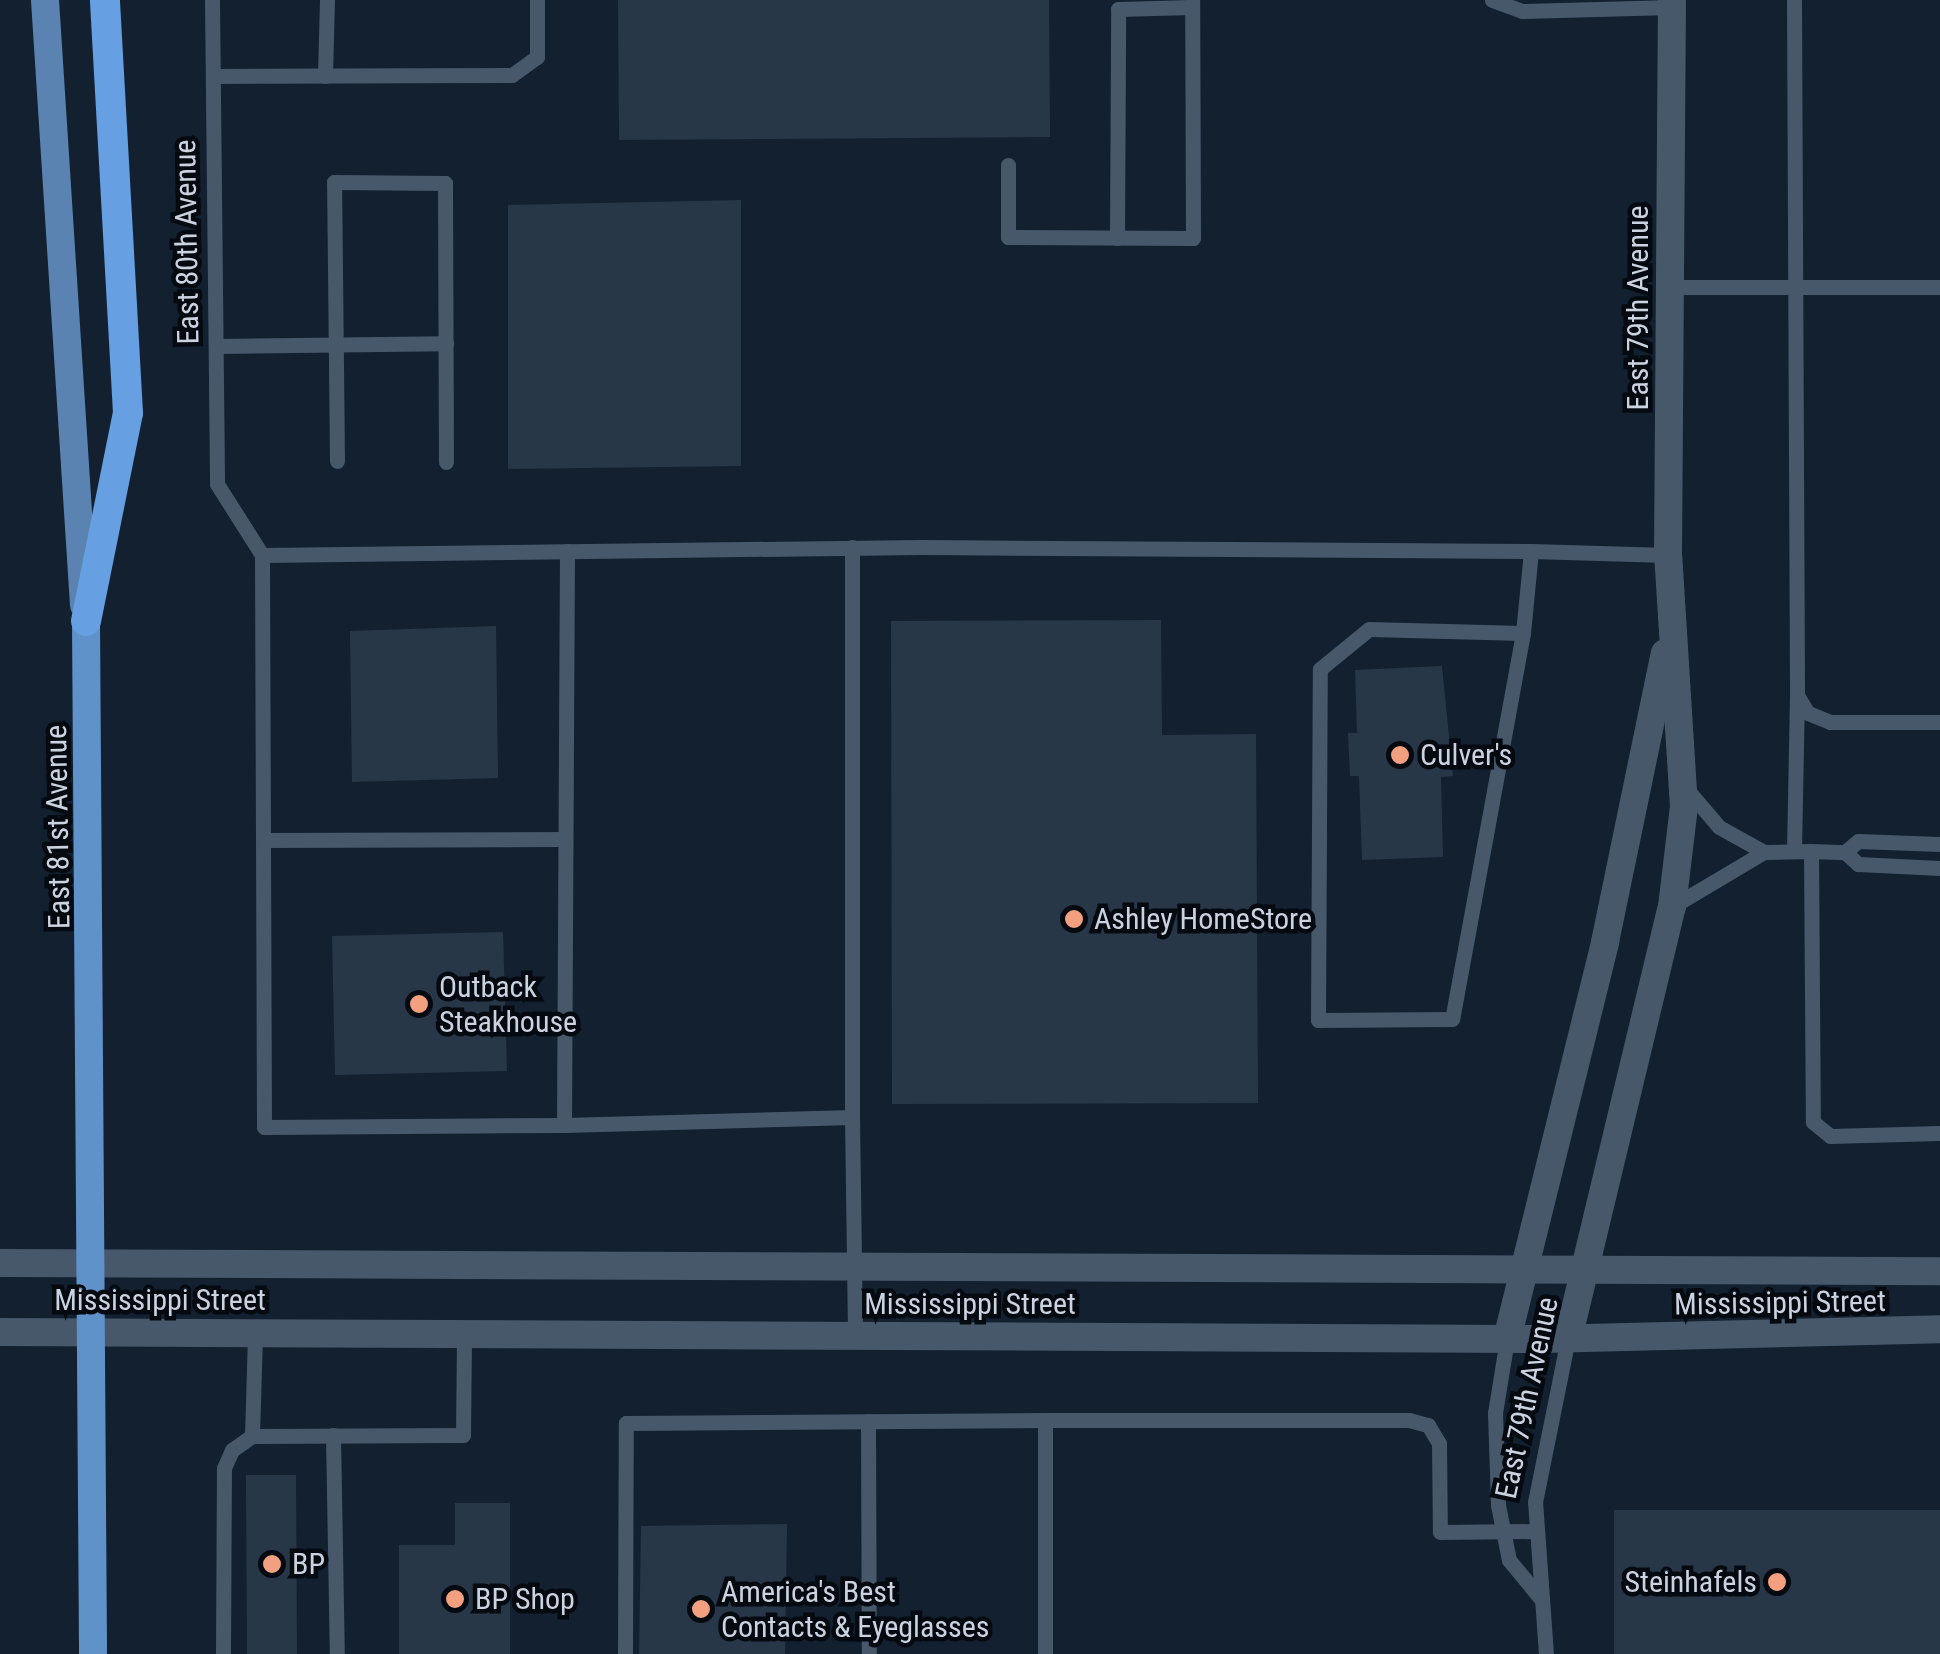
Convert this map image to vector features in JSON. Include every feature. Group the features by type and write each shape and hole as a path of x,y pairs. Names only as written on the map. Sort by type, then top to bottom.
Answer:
{"highway":[{"path":"86,621 128,413 105,0"},
{"name":"East 81st Avenue","path":"86,621 93,1654"}],"main road":[{"name":"East 81st Avenue","path":"46,0 86,621"}],"street":[{"name":"East 79th Avenue","path":"1568,1339 1588,1270 1672,908 1685,787 1668,555 1672,3"},
{"name":"East 79th Avenue","path":"1507,1339 1649,750 1671,617"},
{"name":"Mississippi Street","path":"0,1263 1940,1271"},
{"name":"Mississippi Street","path":"0,1332 1568,1339 1940,1329"}],"lane":[{"name":"East 80th Avenue","path":"212,0 217,484 262,556"},
{"path":"325,76 326,0"},
{"path":"213,76 512,75 537,57 536,0"},
{"path":"1492,0 1522,10 1672,3"},
{"path":"1794,0 1797,695 1813,1122 1830,1136 1940,1134"},
{"path":"1008,165 1008,236 1117,238 1193,238 1192,3 1118,9 1117,238"},
{"path":"336,461 334,182 444,183 446,462"},
{"path":"1672,286 1940,288"},
{"path":"216,346 446,343"},
{"path":"852,1118 564,1126 264,1127 262,556 852,548 1668,555"},
{"path":"852,548 855,1336"},
{"path":"564,1126 567,551"},
{"path":"1524,633 1369,629 1320,669 1318,1020 1452,1019 1524,633 1531,551"},
{"path":"1797,695 1808,713 1830,722 1940,722"},
{"path":"1685,787 1719,827 1764,852"},
{"path":"262,840 564,838"},
{"path":"1672,908 1764,852 1845,852 1858,842 1940,844"},
{"path":"1845,852 1858,864 1940,868"},
{"path":"252,1436 255,1334"},
{"path":"223,1654 224,1468 232,1450 252,1436 463,1436 464,1334"},
{"name":"East 79th Avenue","path":"1507,1339 1495,1413 1504,1531 1509,1560 1545,1604"},
{"name":"East 79th Avenue","path":"1545,1604 1536,1531 1542,1458 1568,1339"},
{"path":"1045,1420 1045,1654"},
{"path":"625,1654 626,1423 1409,1420 1428,1425 1439,1443 1440,1532 1536,1531"},
{"path":"868,1421 870,1654"},
{"path":"334,1436 337,1654"},
{"path":"1545,1604 1546,1654"}],"building":[{"path":"618,0 1049,0 1050,137 619,140"},
{"path":"741,200 741,466 508,469 508,205"},
{"name":"Ashley HomeStore","path":"1161,620 1162,735 1256,734 1258,1103 892,1104 891,621"},
{"path":"496,626 498,778 352,782 350,631"},
{"name":"Culver's","path":"1442,666 1453,776 1441,777 1443,857 1362,860 1359,776 1350,776 1348,733 1357,733 1355,670"},
{"name":"Outback Steakhouse","path":"503,932 507,1071 335,1075 332,936"},
{"name":"BP","path":"246,1475 296,1475 297,1654 247,1654"},
{"name":"BP Shop","path":"455,1503 510,1503 510,1654 399,1654 399,1545 455,1545"},
{"name":"Steinhafels","path":"1614,1510 1940,1510 1940,1654 1614,1654"},
{"path":"787,1524 785,1654 639,1654 641,1526"}],"place":[{"name":"Culver's","path":"1400,755"},
{"name":"Ashley HomeStore","path":"1074,919"},
{"name":"Outback Steakhouse","path":"419,1004"},
{"name":"BP","path":"272,1564"},
{"name":"Steinhafels","path":"1777,1582"},
{"name":"BP Shop","path":"455,1599"},
{"name":"America's Best Contacts & Eyeglasses","path":"701,1609"}]}
